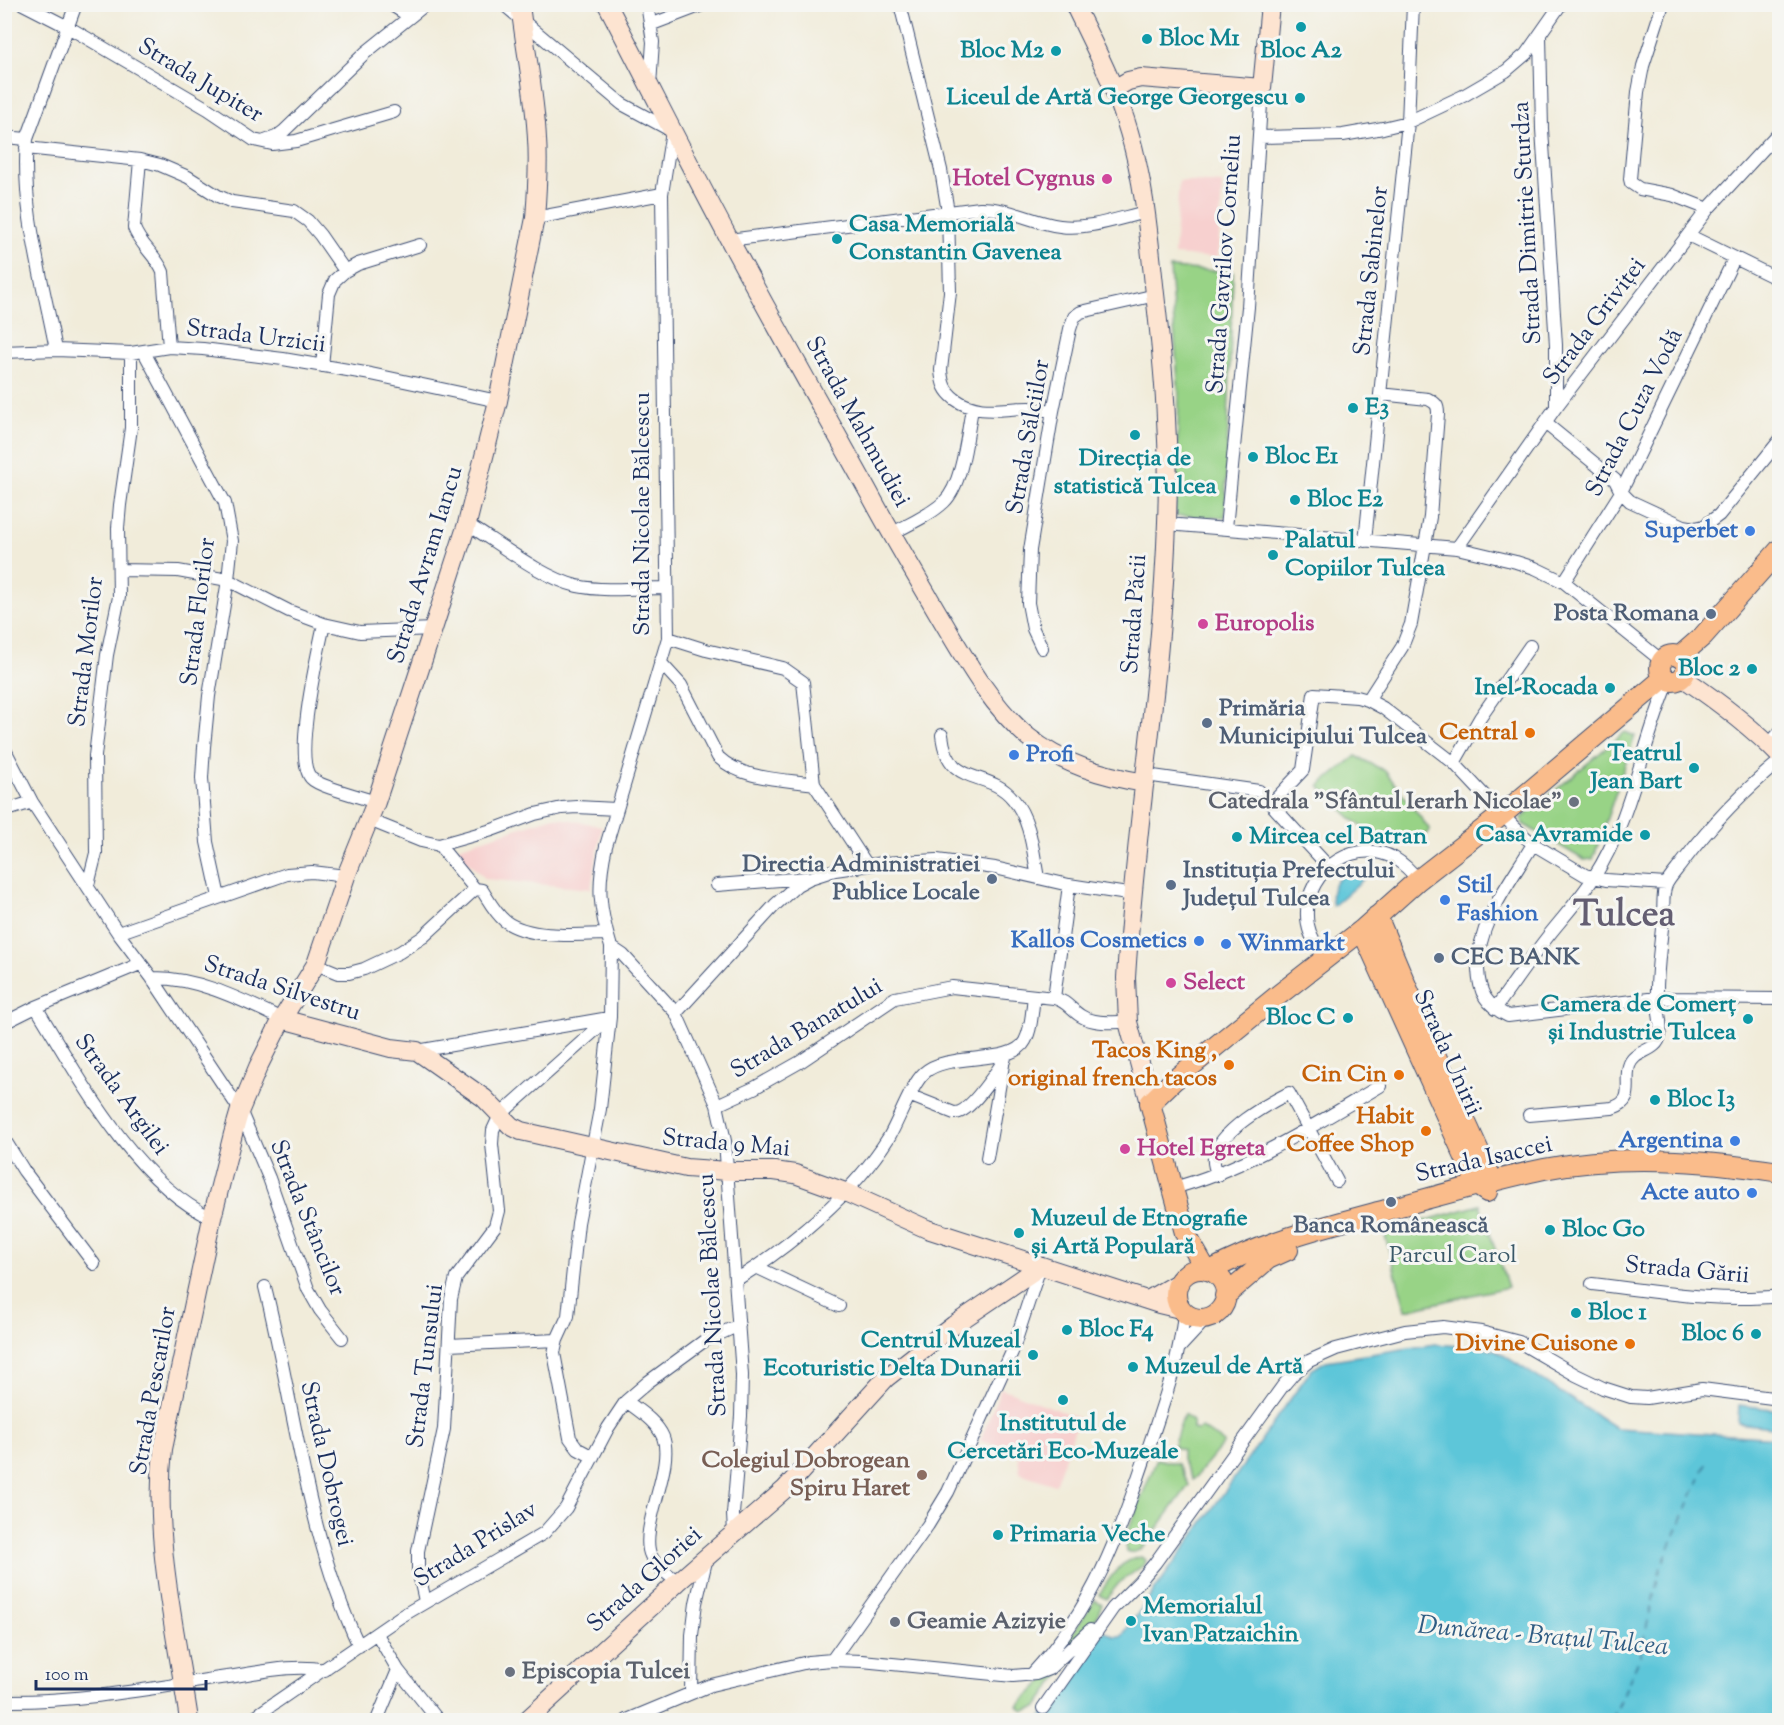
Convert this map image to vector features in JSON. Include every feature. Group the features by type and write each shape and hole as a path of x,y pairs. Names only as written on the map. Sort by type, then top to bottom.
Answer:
{"main road":[{"path":"1674,670 1779,549"},
{"path":"1150,1103 1173,1081 1369,923 1418,880 1503,814 1674,670 1779,565"},
{"name":"Strada Unirii","path":"1369,923 1434,1052 1489,1188"},
{"name":"Strada Păcii","path":"1150,1103 1185,1233 1208,1271"},
{"name":"Strada Isaccei","path":"1208,1271 1274,1243 1489,1188 1545,1169 1642,1160 1721,1163 1779,1172"},
{"name":"Strada Isaccei","path":"1225,1296 1268,1258 1291,1249 1462,1202 1489,1188 1615,1173 1653,1172 1721,1175 1779,1184"},
{"name":"Strada Păcii","path":"1182,1279 1185,1233"},
{"path":"1198,1270 1208,1271 1220,1279 1225,1296 1221,1308 1212,1316 1193,1318 1182,1311 1176,1291 1182,1279 1198,1270"}],"street":[{"name":"Strada Jupiter","path":"23,4 68,27 207,109 244,134 264,142 284,131 365,53 426,4"},
{"path":"56,350 36,261 30,222 26,174 27,144 76,4"},
{"path":"390,4 410,16"},
{"path":"503,4 521,13 622,104 672,131"},
{"name":"Strada Mahmudiei","path":"607,4 729,240 891,534 981,681 1012,720 1047,750 1071,763 1100,774 1145,779"},
{"path":"647,4 653,42 650,86"},
{"path":"650,26 705,4"},
{"path":"900,4 941,170 948,212 950,292 942,380 945,389 951,396 972,408 994,410 1030,408 1053,411"},
{"name":"Strada Păcii","path":"1074,4 1114,89 1129,132 1146,212 1168,420 1167,524 1160,638 1126,978 1128,1022 1150,1103"},
{"name":"Strada Gavrilov Corneliu","path":"1226,528 1248,307 1262,88 1270,4"},
{"name":"Strada Sabinelor","path":"1365,541 1408,122 1413,4"},
{"path":"1259,136 1342,135 1408,122 1463,96 1506,71 1526,54 1561,4"},
{"path":"1663,4 1642,66 1630,179 1640,189 1672,195 1708,209"},
{"name":"Strada Avram Iancu","path":"240,1110 282,1018 316,964 346,876 369,820 467,524 498,401 535,218 537,139 531,75 521,13"},
{"name":"Strada Dimitrie Sturdza","path":"1539,36 1542,129 1556,345 1556,407"},
{"path":"1114,89 1128,81 1141,78 1262,88"},
{"path":"264,142 284,144 394,112"},
{"name":"Strada Nicolae Bălcescu","path":"672,131 662,194 668,638 616,809 599,875 602,911 611,948 624,955 676,1013 717,1105 725,1141 742,1375 733,1514 734,1533"},
{"name":"Strada Griviței","path":"1457,549 1556,407 1708,209 1779,131"},
{"path":"4,137 27,144 140,160 160,165 189,177 218,196 232,202 294,211 308,221 345,270"},
{"path":"140,160 134,228 138,237 159,261 163,272 169,347"},
{"path":"535,218 662,194"},
{"path":"729,240 994,208 1058,226 1074,228 1146,212"},
{"path":"1688,235 1779,280"},
{"path":"322,366 329,294 335,280 345,270 358,264 420,245"},
{"name":"Strada Cuza Vodă","path":"1564,582 1621,492 1734,259"},
{"name":"Strada Sălciilor","path":"1042,648 1030,617 1028,592 1030,550 1053,411 1070,329 1074,317 1081,312 1156,295"},
{"name":"Strada Urzicii","path":"4,352 56,350 138,352 169,347 283,359 370,374 498,401"},
{"name":"Strada Morilor","path":"88,885 96,853 95,756 107,655 119,597 120,505 138,352"},
{"name":"Strada Florilor","path":"138,352 225,503 232,541 209,696 203,768 207,842 219,897"},
{"path":"1368,700 1402,647 1408,633 1431,508 1438,407 1435,402 1428,399 1380,394"},
{"path":"891,534 932,511 951,493 962,459 972,408"},
{"path":"1545,423 1615,480 1621,492 1630,501 1684,526 1695,528 1704,526 1719,515 1779,440"},
{"path":"467,524 532,565 558,579 578,586 666,588"},
{"path":"1167,524 1457,549 1535,568 1564,582 1674,670 1776,744"},
{"path":"119,570 178,571 228,580 289,611 324,624 360,632 433,630"},
{"path":"324,624 307,713 306,771 315,782 375,802"},
{"path":"668,638 706,650 783,668 802,682 814,784 867,865"},
{"path":"1454,763 1480,718 1530,646"},
{"path":"660,662 681,685 718,757 727,765 746,773 814,784"},
{"path":"1495,1009 1544,941 1594,878 1614,838 1660,702 1674,670"},
{"path":"1271,804 1303,770 1314,693 1341,694 1368,700 1383,708 1454,763 1533,844 1559,861 1594,878 1666,884"},
{"path":"942,735 943,748 952,764 972,777 997,785 1019,806 1027,826 1038,878"},
{"name":"Strada Stâncilor","path":"4,748 32,802 118,933 152,978 240,1110 269,1178 308,1289 320,1310 342,1338"},
{"path":"1529,1115 1612,1108 1621,1105 1626,1100 1629,1066 1637,1054 1652,1048 1659,1039 1657,998 1666,884 1734,802 1779,761"},
{"path":"1145,779 1259,791 1328,866"},
{"path":"4,811 32,802"},
{"path":"369,820 421,841 440,845 492,830 535,814 562,808 616,809"},
{"path":"1533,844 1487,920 1481,938 1478,956 1481,992 1495,1009 1508,1016 1657,998 1779,999"},
{"path":"440,845 475,889 482,890 503,920 521,930 535,933 607,934"},
{"path":"1325,957 1314,942 1308,926 1306,910 1317,878 1328,866 1343,857 1359,852 1376,853 1393,858 1407,867 1418,880"},
{"path":"676,1013 775,905 797,885 835,870 867,865 937,860 995,868 1069,885 1134,895"},
{"path":"118,933 287,874 312,872 346,876"},
{"path":"717,885 810,878"},
{"path":"1054,998 1069,885"},
{"path":"316,964 338,973 349,973 400,952 423,938 475,889"},
{"path":"593,1457 578,1449 570,1438 554,1361 557,1340 568,1316 578,1223 605,1078 610,1017 611,948"},
{"path":"4,1023 36,1007 140,964"},
{"name":"Strada Silvestru","path":"152,978 181,980 217,991 282,1018 391,1048 417,1051 610,1017"},
{"name":"Strada Banatului","path":"717,1105 754,1088 800,1062 895,998 952,987 1054,998 1062,1000 1080,1016 1089,1020 1128,1022"},
{"path":"911,1096 954,1113 970,1105 1005,1058 1020,1048 1026,1040 1034,996"},
{"name":"Strada Argilei","path":"36,1007 105,1116 145,1167 177,1198 212,1218"},
{"path":"500,1115 610,1017"},
{"name":"Strada 9 Mai","path":"417,1051 484,1098 511,1126 521,1131 686,1168 728,1172 759,1170 795,1174 845,1192 927,1229 1182,1311"},
{"path":"736,1280 795,1238 845,1192 890,1136 921,1075 941,1063 1005,1058"},
{"path":"987,1158 1005,1058"},
{"path":"1173,1188 1218,1175 1309,1128 1380,1086"},
{"path":"1218,1175 1214,1166 1214,1157 1227,1134 1274,1100 1289,1093 1337,1181"},
{"name":"Strada Pescarilor","path":"189,1720 163,1552 160,1479 163,1449 212,1218 240,1110"},
{"name":"Strada Tunsului","path":"425,1601 418,1570 418,1551 444,1429 451,1299 456,1278 495,1226 500,1211 492,1144 493,1130 500,1115"},
{"path":"4,1139 24,1171 94,1264"},
{"path":"832,1660 928,1525 948,1492 1012,1352 1041,1266"},
{"name":"Strada Gloriei","path":"527,1720 678,1582 792,1483 886,1378 954,1325 1041,1266"},
{"path":"756,1267 839,1306"},
{"path":"1148,1300 1160,1295 1182,1279"},
{"name":"Strada Gării","path":"1592,1284 1753,1299 1779,1296"},
{"name":"Strada Dobrogei","path":"265,1287 278,1339 291,1418 311,1505 344,1614 358,1646"},
{"path":"1031,1675 1052,1652 1074,1621 1095,1587 1119,1534 1171,1379 1179,1348 1182,1311"},
{"path":"1179,1348 1206,1318"},
{"name":"Strada Prislav","path":"250,1720 425,1601 544,1533 566,1508 593,1457 627,1401 648,1382 704,1341 739,1325"},
{"path":"627,1720 641,1717 691,1692 774,1669 832,1660 1013,1676 1044,1672 1113,1608 1155,1563 1293,1374 1317,1356 1352,1344 1424,1328 1463,1329 1504,1337 1534,1348 1576,1376 1625,1396 1647,1398 1702,1389 1779,1399"},
{"path":"448,1345 557,1340"},
{"path":"627,1401 653,1422 663,1438 664,1463 650,1528 649,1553 654,1562 678,1582"},
{"path":"691,1692 692,1635 696,1602 707,1557"},
{"path":"1043,1708 1113,1608"},
{"path":"377,1634 398,1670 438,1720"},
{"path":"4,1701 49,1701 113,1695 291,1668 325,1670"},
{"path":"377,1720 398,1670"}],"shaded area":[{"path":"1179,181 1222,184 1218,258 1174,255"},
{"path":"554,817 602,826 591,889 486,879 458,853 458,847"},
{"path":"1001,1388 1079,1418 1055,1485 1020,1473 1018,1456 1009,1452 1003,1444 980,1441"}],"green space":[{"path":"1170,268 1233,272 1225,517 1175,516 1179,397"},
{"path":"1625,732 1635,736 1593,859 1584,860 1523,824 1522,818"},
{"path":"1356,756 1385,771 1430,830 1419,841 1386,838 1362,827 1319,786"},
{"name":"Parcul Carol","path":"1480,1205 1508,1287 1406,1310 1384,1232"},
{"path":"1184,1414 1192,1420 1193,1429 1202,1428 1224,1443 1193,1480 1182,1460 1182,1450 1173,1446"},
{"path":"1157,1459 1178,1464 1189,1485 1145,1545 1136,1551 1126,1551 1124,1540"},
{"path":"1141,1557 1146,1560 1145,1564 1119,1583 1106,1599 1099,1595 1111,1576 1121,1566"},
{"path":"1095,1600 1102,1604 1096,1618 1057,1656"},
{"path":"1084,1641 1036,1708 1024,1711 1018,1706"}],"water":[{"path":"1353,872 1360,872 1367,876 1333,906 1331,894 1334,884"},
{"name":"Dunărea - Brațul Tulcea","path":"1435,1344 1494,1349 1616,1428 1779,1438 1779,1720 1040,1720 1104,1631 1113,1636 1122,1636 1311,1370 1326,1361"},
{"path":"1739,1405 1779,1410 1779,1428 1738,1423"}],"ferry route":[{"path":"1612,1720 1640,1656 1660,1569 1706,1464"}],"place":[{"name":"Bloc A2","path":"1301,27"},
{"name":"Bloc M1","path":"1147,39"},
{"name":"Bloc M2","path":"1056,51"},
{"name":"Liceul de Artă George Georgescu","path":"1300,98"},
{"name":"Hotel Cygnus","path":"1107,179"},
{"name":"Casa Memorială Constantin Gavenea","path":"837,239"},
{"name":"E3","path":"1353,408"},
{"name":"Direcția de statistică Tulcea","path":"1135,435"},
{"name":"Bloc E1","path":"1253,457"},
{"name":"Bloc E2","path":"1295,500"},
{"name":"Superbet","path":"1750,531"},
{"name":"Palatul Copiilor Tulcea","path":"1273,555"},
{"name":"Posta Romana","path":"1711,614"},
{"name":"Europolis","path":"1203,624"},
{"name":"Bloc 2","path":"1752,669"},
{"name":"Inel-Rocada","path":"1610,688"},
{"name":"Primăria Municipiului Tulcea","path":"1207,723"},
{"name":"Central","path":"1530,733"},
{"name":"Profi","path":"1014,755"},
{"name":"Teatrul Jean Bart","path":"1694,768"},
{"name":"Catedrala \"Sfântul Ierarh Nicolae\"","path":"1574,802"},
{"name":"Casa Avramide","path":"1645,835"},
{"name":"Mircea cel Batran","path":"1237,837"},
{"name":"Directia Administratiei Publice Locale","path":"992,879"},
{"name":"Instituția Prefectului Județul Tulcea","path":"1171,885"},
{"name":"Stil Fashion","path":"1445,900"},
{"name":"Kallos Cosmetics","path":"1199,941"},
{"name":"Winmarkt","path":"1226,944"},
{"name":"CEC BANK","path":"1439,958"},
{"name":"Select","path":"1171,983"},
{"name":"Bloc C","path":"1348,1018"},
{"name":"Camera de Comerț și Industrie Tulcea","path":"1748,1019"},
{"name":"Tacos King , original french tacos","path":"1229,1065"},
{"name":"Cin Cin","path":"1399,1075"},
{"name":"Bloc I3","path":"1655,1100"},
{"name":"Habit Coffee Shop","path":"1426,1131"},
{"name":"Argentina","path":"1735,1141"},
{"name":"Hotel Egreta","path":"1125,1149"},
{"name":"Acte auto","path":"1752,1193"},
{"name":"Banca Românească","path":"1391,1202"},
{"name":"Bloc G0","path":"1550,1230"},
{"name":"Muzeul de Etnografie și Artă Populară","path":"1019,1233"},
{"name":"Bloc 1","path":"1576,1313"},
{"name":"Bloc F4","path":"1067,1330"},
{"name":"Bloc 6","path":"1756,1334"},
{"name":"Divine Cuisone","path":"1630,1344"},
{"name":"Centrul Muzeal Ecoturistic Delta Dunarii","path":"1033,1355"},
{"name":"Muzeul de Artă","path":"1133,1367"},
{"name":"Institutul de Cercetări Eco-Muzeale","path":"1063,1400"},
{"name":"Colegiul Dobrogean Spiru Haret","path":"922,1475"},
{"name":"Primaria Veche","path":"998,1535"},
{"name":"Memorialul Ivan Patzaichin","path":"1131,1621"},
{"name":"Geamie Azizyie","path":"895,1622"},
{"name":"Episcopia Tulcei","path":"510,1672"}],"district":[{"name":"Tulcea","path":"1624,916"}]}
